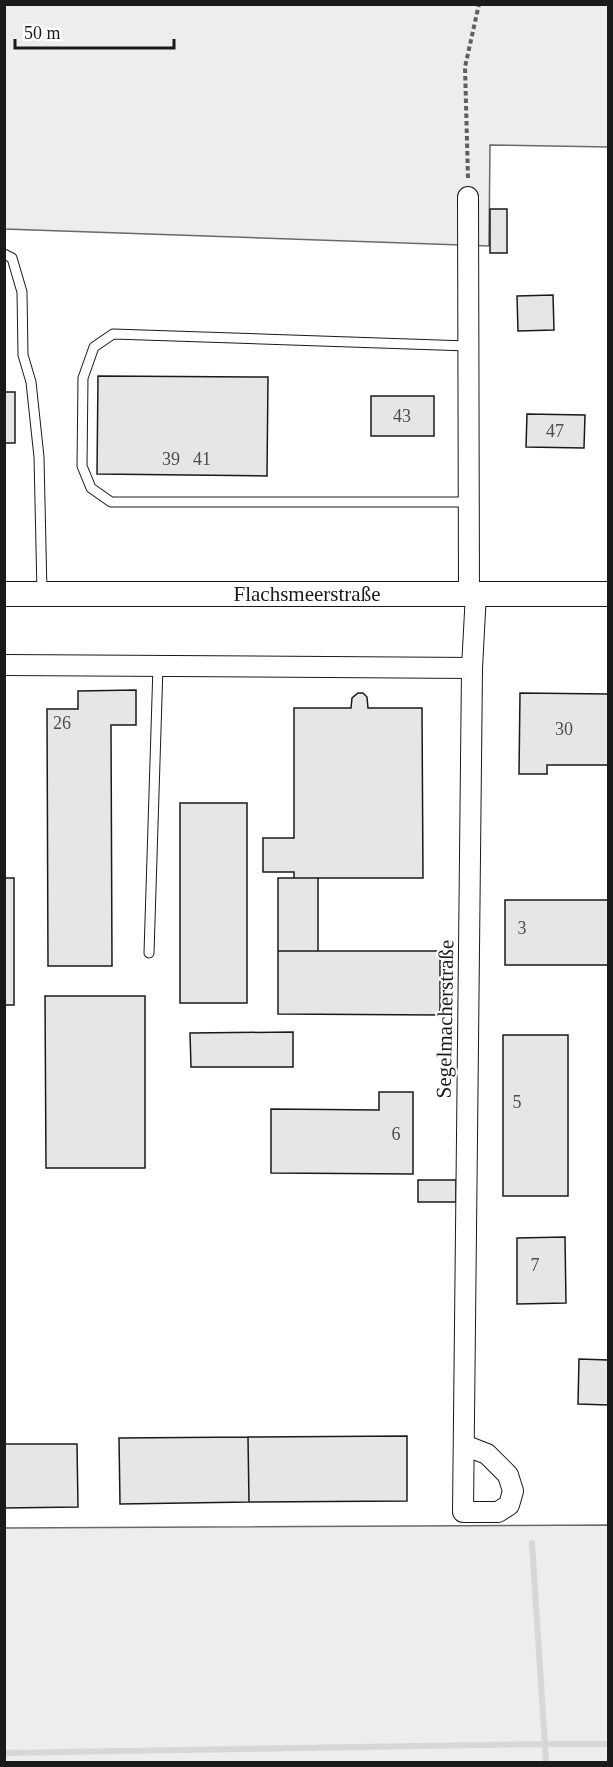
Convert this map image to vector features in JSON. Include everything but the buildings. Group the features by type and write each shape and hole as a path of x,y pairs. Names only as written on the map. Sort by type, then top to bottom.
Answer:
{"street":[{"name":"Segelmacherstraße","path":"464,1444 472,668 468,502 468,197"},
{"name":"Flachsmeerstraße","path":"4,594 609,594"},
{"path":"4,665 472,668"}],"lane":[{"path":"4,254 12,258 22,292 23,355 32,382 39,457 42,594"},
{"path":"468,346 113,334 94,347 82,378 82,466 92,488 111,502 468,502"},
{"path":"149,953 158,666"}],"path":[{"path":"468,197 465,67 479,4"}],"shaded area":[{"path":"5,5 608,5 608,147 490,145 489,246 5,229"},
{"path":"608,1525 608,1762 5,1762 5,1528"}],"waterway":[{"path":"532,1543 546,1762"},
{"path":"4,1753 608,1744"}]}
